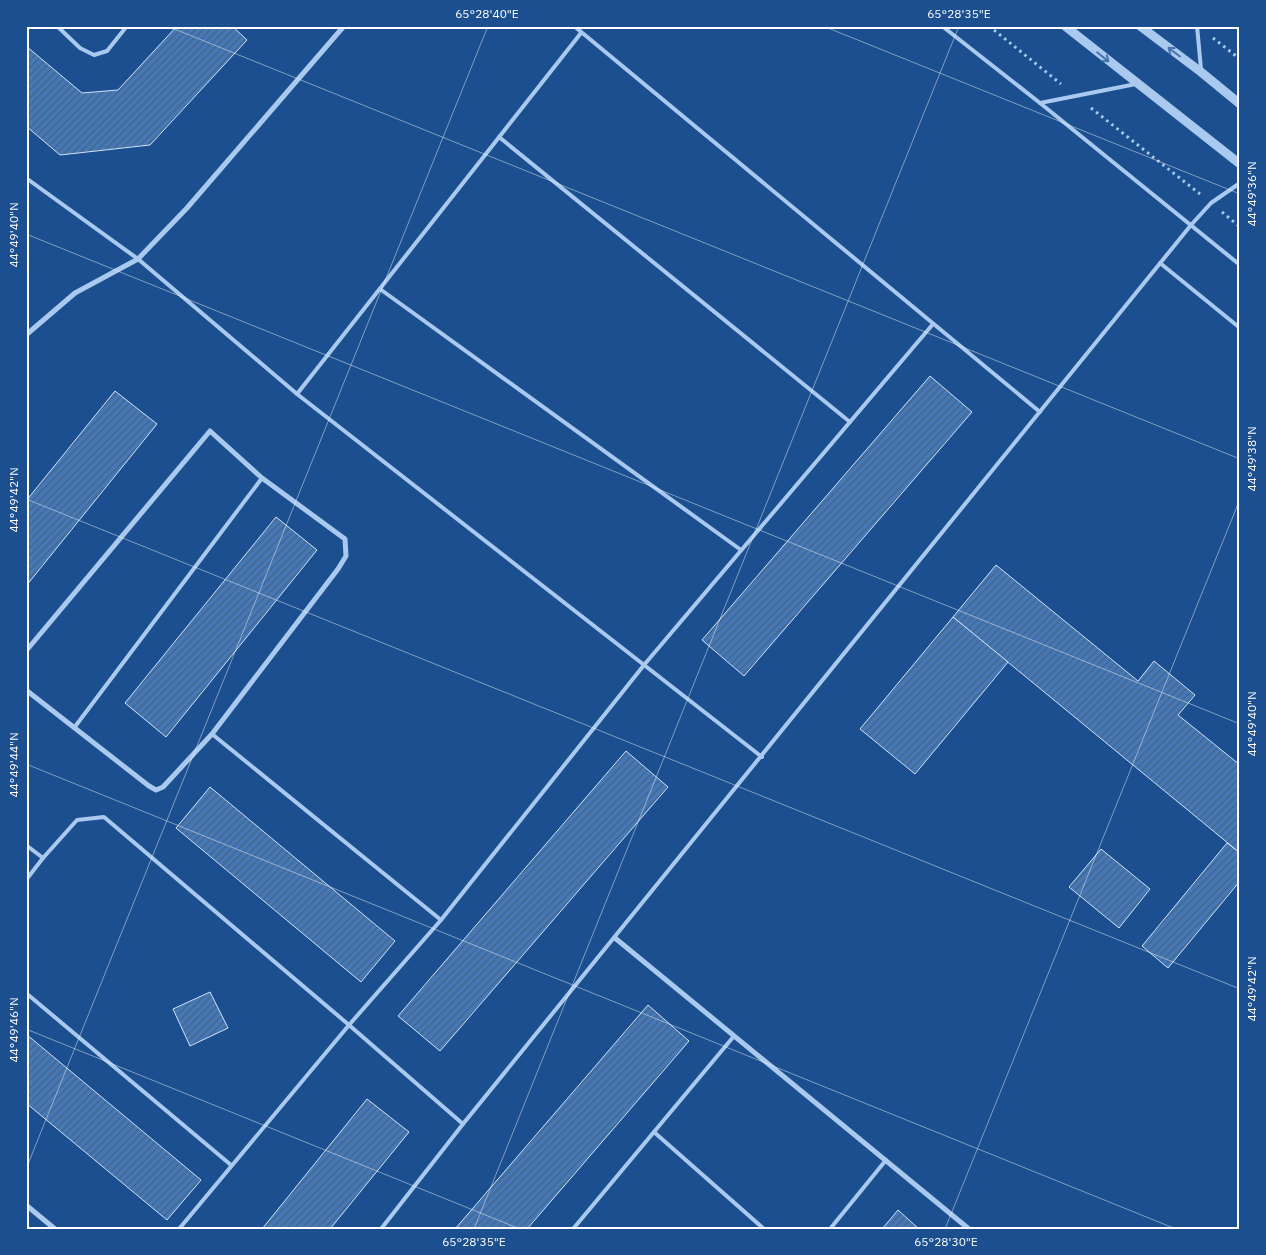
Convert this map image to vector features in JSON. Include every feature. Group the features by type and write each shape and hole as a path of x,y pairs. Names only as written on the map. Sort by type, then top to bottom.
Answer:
{"street":[{"path":"26,335 75,293 138,258 188,208 344,26"},
{"path":"1065,26 1240,164"},
{"path":"1140,26 1240,104"},
{"path":"26,651 210,431 262,478 345,538 346,556 338,569 212,734 163,787 156,790 148,786 26,690"},
{"path":"615,938 969,1229"},
{"path":"26,1205 55,1229"}],"lane":[{"path":"56,26 80,48 94,55 106,51 127,26"},
{"path":"574,26 1040,412"},
{"path":"942,26 1240,265"},
{"path":"1196,26 1201,72"},
{"path":"297,394 581,33"},
{"path":"1040,103 1138,84"},
{"path":"499,137 850,422"},
{"path":"26,178 138,258 297,394 762,757"},
{"path":"381,1229 1191,226 1210,203 1240,183"},
{"path":"1160,264 1240,328"},
{"path":"380,289 741,550"},
{"path":"179,1229 350,1025 441,920 644,665 933,324"},
{"path":"74,728 262,478"},
{"path":"212,734 441,920"},
{"path":"26,880 42,858 77,820 104,818 350,1025 464,1124"},
{"path":"26,845 42,858"},
{"path":"26,992 231,1166"},
{"path":"573,1229 734,1036"},
{"path":"654,1132 764,1229"},
{"path":"830,1229 886,1160"}],"path":[{"path":"989,26 1240,227"},
{"path":"1212,37 1240,59"}],"building":[{"path":"177,26 232,26 247,40 150,145 60,155 26,126 26,46 82,93 118,90"},
{"path":"930,376 972,412 744,676 702,640"},
{"path":"115,391 157,424 26,586 26,501"},
{"path":"276,517 317,550 166,737 125,703"},
{"path":"996,565 1138,681 1154,661 1195,695 1178,715 1240,765 1240,853 953,617"},
{"path":"953,617 1008,662 915,774 860,729"},
{"path":"626,751 668,787 440,1051 398,1016"},
{"path":"210,787 395,941 361,982 176,828"},
{"path":"1227,843 1240,853 1240,881 1168,968 1142,946"},
{"path":"1101,849 1150,889 1119,928 1069,887"},
{"path":"210,992 228,1028 190,1046 173,1009"},
{"path":"648,1005 689,1041 527,1229 455,1229"},
{"path":"26,1034 201,1180 167,1220 26,1103"},
{"path":"367,1099 409,1132 330,1229 262,1229"},
{"path":"898,1210 919,1229 882,1229"}]}
